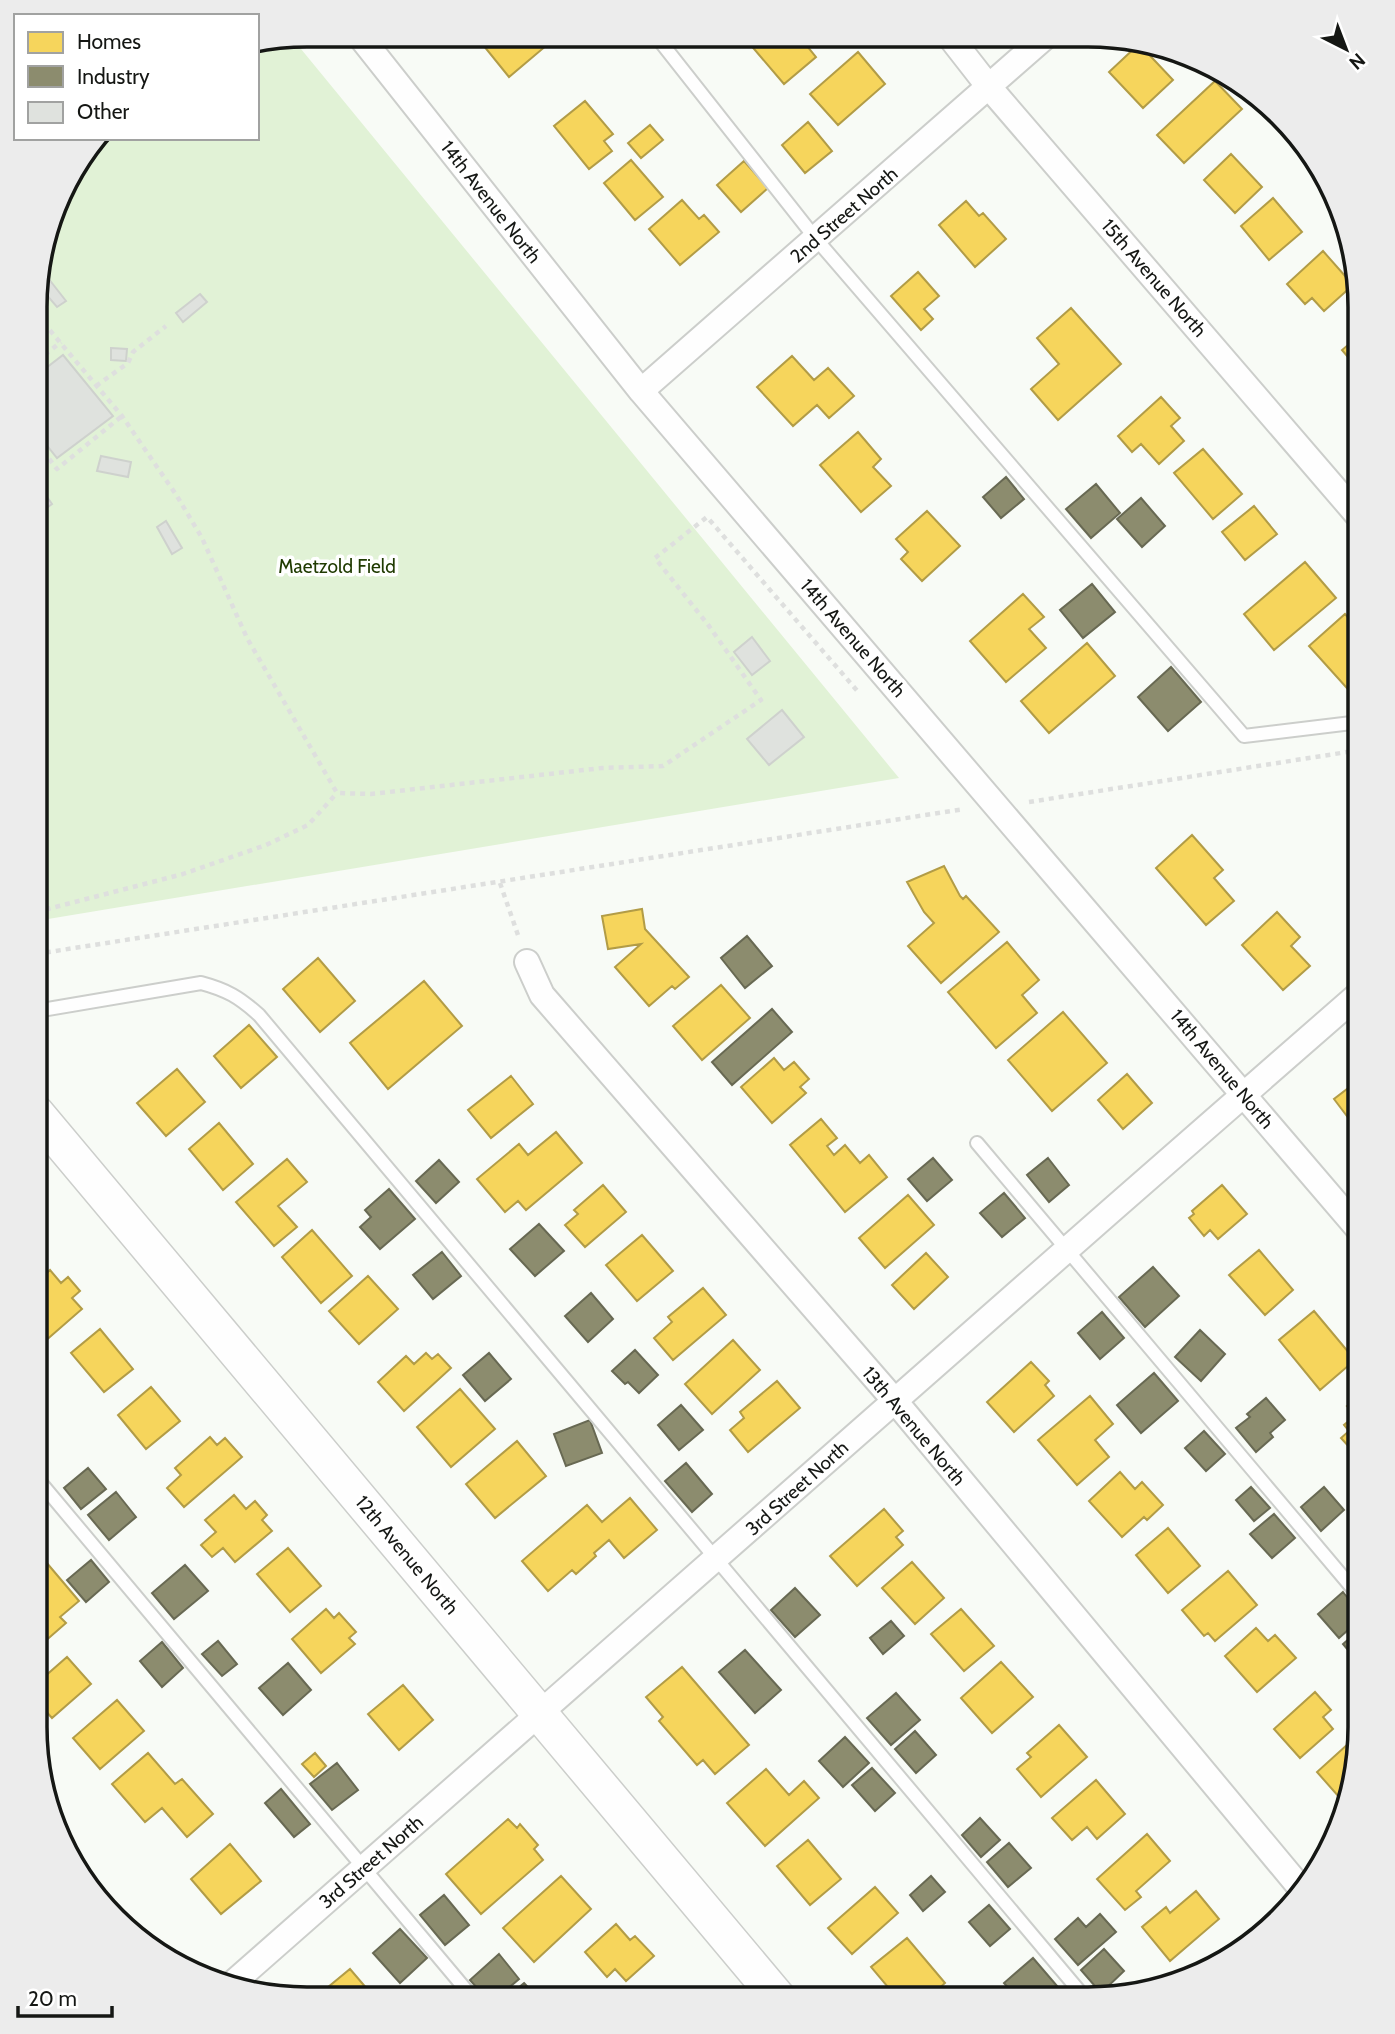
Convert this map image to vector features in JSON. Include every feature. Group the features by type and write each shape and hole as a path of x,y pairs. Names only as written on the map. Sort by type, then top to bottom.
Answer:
{"street":[{"name":"14th Avenue North","path":"369,47 641,391 1348,1217"},
{"name":"15th Avenue North","path":"958,47 1348,504"},
{"name":"2nd Street North","path":"641,391 1034,47"},
{"name":"13th Avenue North","path":"527,962 542,995 895,1401 1296,1882"},
{"name":"3rd Street North","path":"239,1978 1348,1003"},
{"name":"12th Avenue North","path":"47,1126 769,1987"}],"lane":[{"path":"665,47 816,239 1244,736 1348,723"},
{"path":"47,1010 201,983 224,989 242,999 1076,1987"},
{"path":"976,1143 1348,1583"},
{"path":"47,1490 464,1987"}],"path":[{"path":"96,386 128,363 133,352 166,326"},
{"path":"47,327 122,416 177,496 202,538 247,638 337,793"},
{"path":"47,353 61,342"},
{"path":"47,456 57,469 122,416"},
{"path":"47,909 183,874 266,845 308,825 337,793 371,794 602,768 663,766 761,700 709,626 655,558 707,517 860,695"},
{"path":"1026,802 1348,752"},
{"path":"47,952 959,809 950,799"},
{"path":"500,883 527,962"}],"green space":[{"name":"Maetzold Field","path":"300,47 899,778 47,919 49,273 67,208 82,177 101,149 109,140 259,140 259,52"}],"building: Homes":[{"path":"485,47 545,47 509,77"},
{"path":"752,47 808,47 816,57 784,84"},
{"path":"1132,51 1149,55 1173,80 1143,108 1109,72"},
{"path":"858,52 885,84 838,125 810,94"},
{"path":"1215,81 1242,109 1184,163 1157,135"},
{"path":"585,101 613,134 604,141 612,151 589,169 554,126"},
{"path":"808,122 832,151 805,173 782,145"},
{"path":"650,125 663,140 641,158 628,143"},
{"path":"1231,154 1262,187 1235,213 1204,180"},
{"path":"631,160 663,197 635,220 604,183"},
{"path":"744,161 768,188 741,212 717,185"},
{"path":"1273,198 1302,232 1269,260 1241,226"},
{"path":"682,200 699,219 704,215 719,232 680,265 649,229"},
{"path":"966,201 979,216 983,213 1006,239 975,267 939,225"},
{"path":"1323,251 1346,277 1347,290 1324,311 1312,298 1305,304 1287,284"},
{"path":"918,272 939,296 924,309 933,319 921,330 891,296"},
{"path":"1071,308 1121,364 1058,420 1031,389 1059,364 1037,338"},
{"path":"1348,345 1348,357 1342,350"},
{"path":"792,356 814,380 828,368 854,396 829,418 817,405 793,426 757,387"},
{"path":"1161,397 1180,418 1171,426 1184,441 1159,464 1141,444 1132,452 1118,436"},
{"path":"858,432 881,459 873,467 891,486 861,512 820,465"},
{"path":"1203,449 1242,494 1213,519 1174,473"},
{"path":"1254,506 1277,534 1245,560 1222,532"},
{"path":"927,511 960,546 922,581 901,559 908,552 896,539"},
{"path":"1305,562 1336,598 1274,650 1244,614"},
{"path":"1023,594 1044,617 1029,629 1046,648 1006,682 970,641"},
{"path":"1345,614 1348,617 1348,689 1309,646"},
{"path":"1087,643 1115,676 1049,733 1021,701"},
{"path":"1192,835 1223,870 1214,878 1234,901 1206,925 1156,868"},
{"path":"944,866 960,896 963,899 966,896 999,932 941,983 908,946 934,923 924,912 907,882"},
{"path":"642,909 645,929 689,977 675,989 672,986 649,1006 615,967 641,944 608,949 602,916"},
{"path":"1277,912 1300,937 1291,946 1310,966 1283,990 1242,945"},
{"path":"1007,942 1039,980 1022,995 1037,1013 996,1048 948,992"},
{"path":"318,958 355,1001 320,1032 283,989"},
{"path":"424,981 462,1026 388,1089 350,1043"},
{"path":"721,985 750,1018 702,1060 673,1026"},
{"path":"1063,1012 1107,1063 1052,1111 1008,1060"},
{"path":"249,1025 277,1057 241,1088 214,1056"},
{"path":"774,1058 784,1070 794,1062 809,1079 800,1087 806,1093 772,1123 741,1087"},
{"path":"177,1069 205,1102 166,1136 137,1103"},
{"path":"1127,1074 1152,1103 1123,1129 1098,1100"},
{"path":"511,1076 533,1104 491,1138 468,1110"},
{"path":"1348,1088 1348,1117 1334,1099"},
{"path":"821,1119 837,1138 827,1146 834,1155 845,1145 860,1163 869,1155 887,1177 845,1212 790,1145"},
{"path":"219,1123 253,1164 223,1190 189,1149"},
{"path":"556,1132 582,1163 526,1210 518,1201 505,1212 477,1179 519,1144 528,1155"},
{"path":"287,1159 307,1182 278,1206 297,1227 274,1246 236,1202"},
{"path":"603,1185 626,1212 585,1247 565,1225 578,1214 574,1210"},
{"path":"1222,1185 1247,1214 1218,1239 1210,1230 1204,1236 1189,1218 1194,1214 1192,1211"},
{"path":"908,1195 934,1225 885,1268 859,1238"},
{"path":"312,1230 352,1276 321,1303 282,1257"},
{"path":"642,1235 673,1271 637,1301 606,1265"},
{"path":"1259,1250 1293,1290 1265,1315 1229,1275"},
{"path":"926,1253 948,1277 914,1309 892,1285"},
{"path":"50,1270 61,1283 68,1277 80,1291 72,1298 82,1309 47,1339 47,1273"},
{"path":"368,1276 398,1309 359,1344 329,1311"},
{"path":"703,1288 726,1315 673,1360 654,1338 672,1322 668,1317"},
{"path":"1314,1311 1348,1352 1348,1366 1320,1390 1279,1340"},
{"path":"100,1329 133,1369 104,1392 71,1353"},
{"path":"733,1340 760,1370 712,1414 685,1384"},
{"path":"426,1353 432,1359 438,1354 451,1368 404,1411 378,1382 406,1356 414,1364"},
{"path":"1031,1362 1049,1381 1045,1385 1054,1396 1014,1432 987,1402"},
{"path":"777,1381 800,1408 748,1452 730,1430 744,1418 740,1412"},
{"path":"151,1387 180,1421 146,1449 118,1415"},
{"path":"460,1389 495,1429 451,1467 417,1427"},
{"path":"1090,1396 1113,1424 1095,1440 1109,1457 1077,1485 1038,1440"},
{"path":"1348,1432 1348,1446 1341,1438"},
{"path":"210,1437 217,1445 225,1438 242,1457 184,1507 167,1488 181,1475 175,1468"},
{"path":"517,1441 546,1476 495,1518 466,1484"},
{"path":"1120,1472 1135,1489 1142,1482 1163,1505 1147,1520 1144,1517 1122,1537 1089,1501"},
{"path":"234,1495 246,1509 255,1501 267,1515 262,1520 272,1531 235,1562 223,1548 212,1557 201,1545 216,1532 205,1520"},
{"path":"630,1498 657,1530 624,1558 609,1540 576,1574 572,1570 548,1591 522,1561 587,1505 602,1522"},
{"path":"884,1509 903,1531 896,1537 903,1545 857,1586 830,1556"},
{"path":"1168,1528 1200,1566 1168,1593 1136,1555"},
{"path":"288,1548 321,1586 290,1612 257,1574"},
{"path":"912,1562 944,1598 915,1624 882,1588"},
{"path":"47,1563 79,1601 60,1617 66,1623 47,1640"},
{"path":"1228,1571 1257,1605 1215,1641 1208,1633 1204,1636 1182,1610"},
{"path":"326,1609 334,1618 339,1613 356,1632 349,1638 355,1644 321,1673 292,1639"},
{"path":"961,1609 994,1646 964,1671 931,1634"},
{"path":"1256,1628 1268,1641 1275,1635 1296,1658 1257,1692 1225,1656"},
{"path":"67,1657 91,1684 52,1718 47,1712 47,1674"},
{"path":"1001,1662 1033,1697 992,1733 961,1698"},
{"path":"682,1667 749,1745 715,1774 703,1760 697,1765 659,1721 663,1717 646,1697"},
{"path":"403,1685 433,1720 399,1750 368,1714"},
{"path":"1315,1692 1331,1710 1323,1717 1333,1729 1300,1758 1274,1729"},
{"path":"117,1700 144,1731 100,1769 73,1738"},
{"path":"1059,1725 1087,1757 1041,1797 1017,1769 1031,1757 1027,1753"},
{"path":"1347,1745 1338,1796 1317,1772"},
{"path":"148,1753 175,1784 182,1779 213,1814 187,1837 162,1808 145,1822 112,1784"},
{"path":"315,1753 326,1766 314,1777 302,1764"},
{"path":"766,1769 789,1795 804,1781 819,1798 765,1846 727,1803"},
{"path":"1096,1780 1125,1814 1097,1839 1087,1827 1072,1840 1052,1818"},
{"path":"508,1819 517,1828 520,1824 538,1845 534,1849 543,1860 481,1914 446,1874"},
{"path":"1147,1834 1170,1861 1136,1891 1141,1897 1125,1910 1097,1879"},
{"path":"808,1840 841,1879 810,1905 777,1866"},
{"path":"230,1844 261,1881 221,1914 191,1879"},
{"path":"561,1876 591,1909 534,1962 503,1928"},
{"path":"875,1887 898,1913 852,1954 828,1928"},
{"path":"1196,1891 1219,1919 1170,1961 1142,1927 1166,1907 1170,1913"},
{"path":"616,1924 630,1940 635,1936 654,1956 626,1981 615,1969 607,1977 585,1952"},
{"path":"907,1938 945,1983 940,1987 888,1987 871,1967"},
{"path":"350,1969 365,1987 328,1987"}],"building: Industry":[{"path":"1006,477 1024,499 1001,518 983,497"},
{"path":"1096,484 1120,513 1091,538 1066,509"},
{"path":"1141,498 1165,526 1142,547 1117,519"},
{"path":"1092,584 1115,612 1083,638 1060,610"},
{"path":"1171,667 1201,702 1168,731 1138,697"},
{"path":"747,936 772,966 745,988 721,958"},
{"path":"772,1009 792,1032 732,1085 712,1062"},
{"path":"933,1158 952,1180 927,1201 908,1179"},
{"path":"1048,1158 1069,1185 1049,1202 1027,1175"},
{"path":"439,1160 459,1182 436,1203 416,1181"},
{"path":"389,1189 415,1219 380,1249 360,1227 371,1217 365,1210"},
{"path":"1004,1193 1025,1218 1002,1237 980,1213"},
{"path":"539,1224 564,1251 535,1276 510,1249"},
{"path":"442,1252 461,1276 433,1299 413,1275"},
{"path":"1153,1267 1179,1296 1145,1327 1119,1297"},
{"path":"591,1293 613,1319 588,1342 565,1316"},
{"path":"1102,1312 1124,1338 1100,1359 1078,1333"},
{"path":"1200,1330 1225,1354 1201,1381 1175,1357"},
{"path":"635,1350 658,1375 639,1393 612,1371"},
{"path":"489,1353 511,1379 485,1401 463,1375"},
{"path":"1154,1373 1178,1401 1141,1433 1117,1405"},
{"path":"1266,1398 1285,1420 1270,1433 1273,1437 1256,1452 1236,1428 1250,1417 1247,1414"},
{"path":"681,1405 703,1430 679,1450 658,1425"},
{"path":"590,1420 602,1453 566,1466 554,1434"},
{"path":"1204,1431 1225,1454 1206,1471 1185,1448"},
{"path":"686,1463 712,1494 692,1512 665,1481"},
{"path":"88,1468 106,1489 81,1509 64,1488"},
{"path":"1251,1487 1270,1508 1254,1521 1236,1500"},
{"path":"1324,1487 1344,1510 1321,1531 1301,1507"},
{"path":"116,1492 136,1517 109,1540 88,1515"},
{"path":"1274,1514 1295,1538 1272,1558 1250,1534"},
{"path":"91,1560 109,1582 86,1602 67,1580"},
{"path":"185,1565 208,1591 174,1619 152,1593"},
{"path":"795,1588 820,1615 795,1637 771,1610"},
{"path":"1343,1592 1348,1598 1348,1630 1339,1638 1318,1614"},
{"path":"891,1621 904,1636 883,1654 870,1638"},
{"path":"218,1641 237,1664 222,1676 202,1654"},
{"path":"162,1642 183,1668 162,1687 140,1661"},
{"path":"745,1650 781,1690 755,1713 719,1672"},
{"path":"288,1663 311,1690 283,1715 259,1688"},
{"path":"896,1693 920,1720 891,1745 867,1718"},
{"path":"915,1731 936,1755 916,1773 895,1749"},
{"path":"845,1737 869,1763 843,1787 819,1761"},
{"path":"337,1763 358,1790 332,1810 310,1784"},
{"path":"872,1768 895,1793 875,1811 852,1785"},
{"path":"281,1789 310,1824 294,1837 265,1803"},
{"path":"980,1818 1000,1840 981,1857 962,1835"},
{"path":"1009,1843 1031,1868 1008,1887 987,1862"},
{"path":"931,1876 945,1892 923,1911 910,1895"},
{"path":"444,1895 469,1925 445,1945 420,1915"},
{"path":"989,1905 1010,1929 990,1946 969,1922"},
{"path":"1100,1914 1116,1932 1078,1965 1055,1939 1078,1918 1086,1927"},
{"path":"400,1929 427,1958 400,1983 373,1953"},
{"path":"1104,1949 1124,1971 1109,1986 1095,1987 1081,1970"},
{"path":"499,1954 519,1979 510,1987 476,1987 470,1980"},
{"path":"1033,1958 1057,1986 1008,1987 1004,1983"}],"building: Other":[{"path":"49,279 66,301 57,307 48,296"},
{"path":"200,294 207,302 183,322 176,313"},
{"path":"111,348 127,349 126,361 111,360"},
{"path":"63,355 113,416 57,458 47,446 47,367"},
{"path":"101,456 131,462 128,477 97,471"},
{"path":"166,521 182,548 172,554 157,527"},
{"path":"752,637 770,661 752,675 734,652"},
{"path":"782,710 804,737 769,765 747,739"}]}
